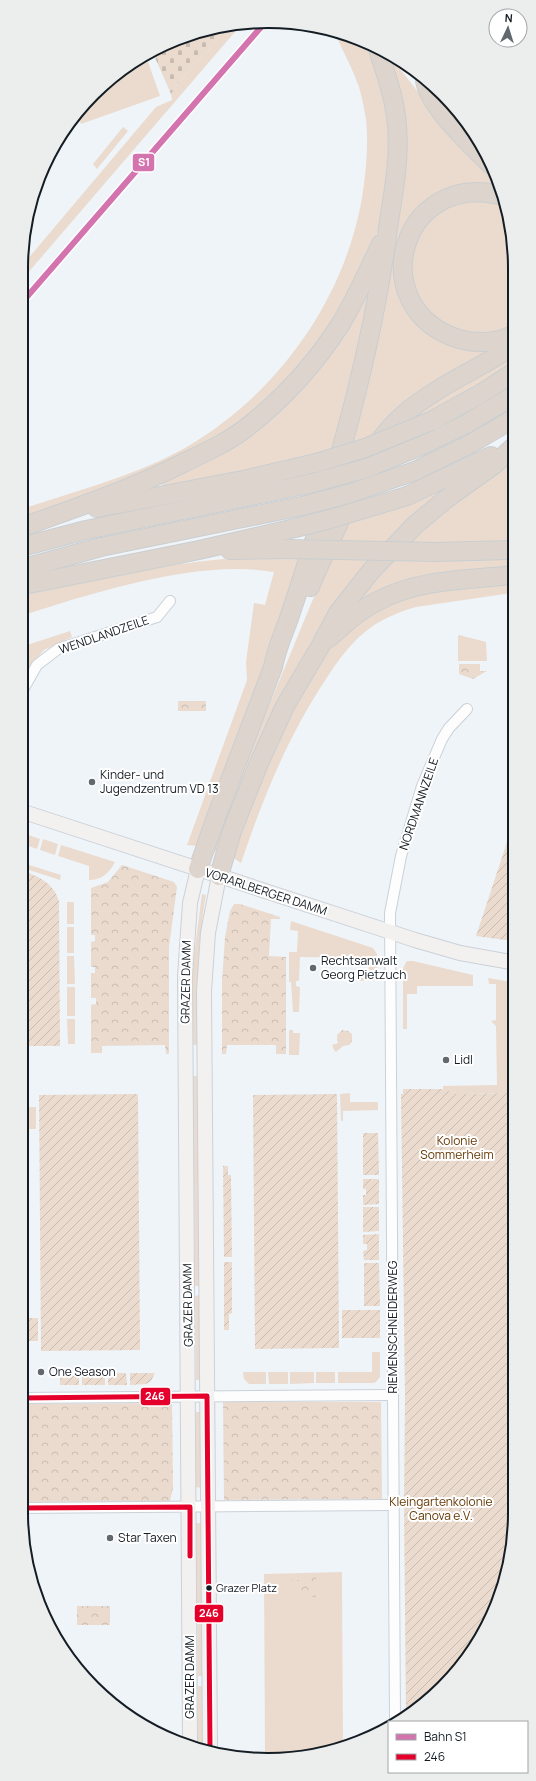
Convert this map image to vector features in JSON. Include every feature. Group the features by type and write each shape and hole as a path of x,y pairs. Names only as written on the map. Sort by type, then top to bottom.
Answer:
{"highway":[{"path":"198,869 273,667 310,553 344,439 379,292 397,167 397,126 391,88 380,56"},
{"path":"428,90 443,113 477,150"},
{"path":"496,194 476,191 462,193 437,203 416,223 410,235 404,250 404,280 412,301 424,319 437,329 467,341 492,342 508,337"},
{"path":"28,525 56,516 160,475 232,437 262,414 300,377 340,325 363,283 388,227"},
{"path":"273,667 285,650 313,579 358,478 381,439 395,422 413,408 508,349"},
{"path":"56,516 248,479 316,463 365,448 431,421 482,393 508,376"},
{"path":"28,545 86,530 309,484 366,468 423,445 466,424 508,399"},
{"path":"28,567 101,547 302,506 348,494 415,471 470,444 508,423"},
{"path":"28,584 200,550 334,518 407,496 508,450"},
{"path":"219,876 232,831 259,763 285,706 321,645 338,612 381,560 415,525 446,499 495,464 508,451"},
{"path":"200,550 288,549 436,552 508,550"},
{"path":"321,645 361,611 394,593 428,585 508,575"}],"main road":[{"name":"VORARLBERGER DAMM","path":"28,813 390,933 454,951 508,961"},
{"name":"GRAZER DAMM","path":"190,1740 186,951 190,903 198,869"},
{"name":"GRAZER DAMM","path":"210,1746 204,1060 206,953 210,916 219,876"},
{"path":"186,1060 204,1060"}],"street":[{"name":"WENDLANDZEILE","path":"28,681 37,665 58,649 157,617 170,601"},
{"name":"NORDMANNZEILE","path":"390,933 390,910 401,856 422,786 442,739 449,728 467,709"},
{"name":"RIEMENSCHNEIDERWEG","path":"390,933 395,1717"},
{"path":"28,1398 393,1395"},
{"path":"28,1508 393,1505"}],"green space":[{"path":"236,30 28,273 29,258 156,107 172,100 171,94 176,86 223,33"},
{"path":"223,33 176,86 171,94 155,57 176,46 206,36"},
{"path":"337,38 369,51 380,75 392,144 380,224 373,245 328,332 265,404 190,457 28,517 28,507 146,467 185,448 220,425 252,398 282,367 307,333 329,296 346,257 358,217 365,175 367,147 366,119 359,87"},
{"path":"148,60 160,96 81,124 80,120 98,98 135,68"},
{"path":"390,62 398,66 436,115 487,171 490,176 494,186 471,184 443,192 400,240 432,334 450,344 488,349 490,354 374,437 350,445 388,272"},
{"path":"123,127 128,131 97,169 93,164"},
{"path":"461,200 498,202 506,237 508,268 508,331 496,334 463,333 439,322 420,302 411,280 415,241 433,215"},
{"path":"377,278 334,449 312,456 163,488 162,483 195,467 225,449"},
{"path":"508,356 508,367 466,394 401,426 414,415"},
{"path":"508,460 508,544 405,544 415,531"},
{"path":"460,480 324,624 314,639 290,680 255,751 242,782 217,852 213,851 247,759 344,524"},
{"path":"302,556 292,591 197,846 187,845 247,680 246,662 254,603 265,605 274,572 245,569 213,570 181,574 115,588 28,614 28,594 148,569 223,559"},
{"path":"508,556 508,572 352,611 361,594 391,559"},
{"path":"508,581 508,594 409,609 376,624 354,642 326,679 288,745 258,815 241,863 232,857 266,767 298,700 328,650 351,625 407,594"},
{"path":"70,631 72,637 44,650 28,668 28,645"},
{"path":"459,635 486,642 487,661 458,661"},
{"path":"459,664 480,664 480,671 487,671 473,679 459,674"},
{"path":"178,701 206,701 206,711 178,711"},
{"path":"28,835 40,839 37,849 28,846"},
{"path":"43,839 58,844 55,855 40,850"},
{"path":"508,839 508,940 476,936"},
{"path":"61,845 115,862 105,875 98,879 89,880 89,866 58,856"},
{"path":"28,865 61,875 60,880 28,870"},
{"path":"122,865 174,882 177,887 169,947 169,1054 166,1054 165,1045 102,1046 102,1053 91,1053 91,1005 96,1004 96,998 91,998 91,973 95,973 95,967 91,967 91,942 95,941 95,935 91,935 91,888 108,882"},
{"path":"28,873 35,875 50,885 59,901 60,1046 28,1046"},
{"path":"202,894 206,895 198,970 198,1045 193,1045 193,963"},
{"path":"67,902 74,902 74,924 67,924"},
{"path":"234,904 240,904 280,917 280,919 271,919 269,956 286,957 286,1054 276,1054 276,1045 227,1045 226,1054 222,1054 222,982 225,937 230,911"},
{"path":"291,921 373,948 377,954 377,980 358,981 357,975 369,975 369,958 300,957 299,981 296,981 296,986 300,987 299,1012 293,1012 291,982 289,982 289,952 297,952 298,931 290,930"},
{"path":"67,927 74,927 74,953 67,953"},
{"path":"67,956 74,956 75,984 67,984"},
{"path":"407,961 413,961 473,975 473,986 417,986 417,994 407,994 407,1029 403,1029 403,968"},
{"path":"488,978 508,981 508,1093 458,1094 443,1090 443,1086 497,1085 496,1026 491,1021 496,1020 496,984 489,984"},
{"path":"67,987 75,987 75,1016 67,1016"},
{"path":"67,1019 75,1019 75,1044 68,1044"},
{"path":"289,1030 293,1030 293,1033 300,1033 299,1055 289,1055"},
{"path":"342,1030 348,1031 352,1034 352,1042 349,1045 343,1046 336,1052 332,1045 338,1043 337,1035"},
{"path":"193,1076 198,1076 199,1286 195,1286"},
{"path":"403,1089 441,1089 458,1094 508,1093 508,1513 506,1544 500,1575 490,1605 476,1633 468,1646 438,1683 406,1709 404,1508 405,1395 401,1094 403,1094"},
{"path":"350,1093 350,1102 378,1102 378,1110 343,1111 343,1121 341,1121 340,1094"},
{"path":"138,1094 140,1350 41,1351 39,1095"},
{"path":"337,1094 339,1348 255,1349 253,1095"},
{"path":"28,1107 36,1107 36,1129 28,1129"},
{"path":"363,1133 378,1133 379,1175 363,1175"},
{"path":"223,1166 228,1166 228,1175 231,1175 232,1257 224,1257"},
{"path":"363,1179 379,1179 379,1204 363,1205 363,1195 366,1195 366,1189 363,1189"},
{"path":"363,1207 379,1207 379,1231 363,1232"},
{"path":"379,1234 379,1260 364,1260 363,1251 367,1250 367,1244 363,1244 363,1235"},
{"path":"224,1262 232,1262 232,1313 229,1314 229,1330 224,1330"},
{"path":"364,1263 379,1263 380,1306 364,1306"},
{"path":"199,1295 200,1380 196,1380 195,1296"},
{"path":"342,1310 380,1310 380,1338 342,1338"},
{"path":"38,1318 38,1341 28,1341 28,1319"},
{"path":"372,1352 380,1352 380,1377 376,1382 338,1383 338,1372 372,1372"},
{"path":"243,1372 266,1372 266,1384 249,1384 244,1379"},
{"path":"268,1372 288,1372 288,1384 269,1384"},
{"path":"290,1372 314,1372 314,1383 290,1384"},
{"path":"316,1372 335,1372 335,1383 316,1383"},
{"path":"105,1373 105,1385 82,1385 82,1374"},
{"path":"108,1373 126,1373 127,1385 108,1385"},
{"path":"130,1373 155,1373 151,1381 146,1384 130,1385"},
{"path":"60,1374 79,1374 79,1385 60,1385"},
{"path":"223,1402 381,1402 382,1499 224,1500"},
{"path":"172,1403 173,1488 170,1501 28,1502 28,1404"},
{"path":"196,1412 200,1412 201,1488 196,1487"},
{"path":"196,1523 201,1523 202,1676 198,1676"},
{"path":"342,1572 343,1741 330,1745 299,1751 265,1753 264,1574"},
{"path":"316,1577 316,1597 292,1595 292,1580"},
{"path":"77,1606 110,1606 110,1625 77,1625"},
{"path":"198,1686 202,1686 203,1744 198,1742"}],"rail line":[{"name":"S1","path":"28,296 260,29"}],"transit line":[{"name":"246","path":"28,1398 207,1396 210,1746"},
{"name":"246","path":"28,1508 190,1507 190,1556"}],"place":[{"name":"Kinder- und Jugendzentrum VD 13","path":"92,782"},
{"name":"Rechtsanwalt Georg Pietzuch","path":"313,968"},
{"name":"Lidl","path":"446,1060"},
{"name":"One Season","path":"41,1372"},
{"name":"Star Taxen","path":"110,1538"},
{"name":"Grazer Platz","path":"209,1588"}],"park label":[{"name":"Kolonie Sommerheim","path":"457,1148"},
{"name":"Kleingartenkolonie Canova e.V.","path":"441,1509"}]}
